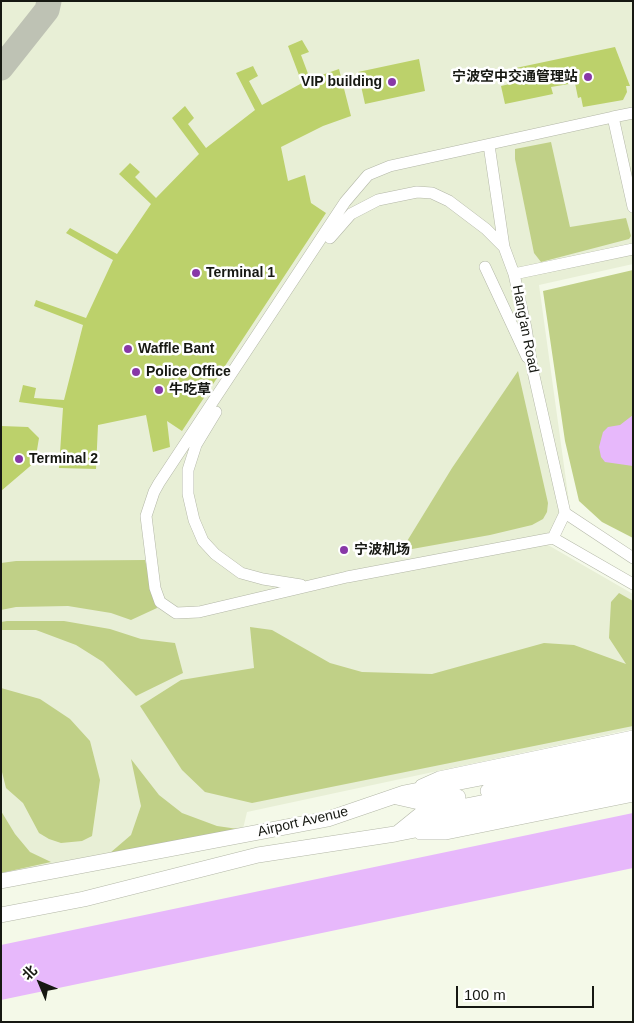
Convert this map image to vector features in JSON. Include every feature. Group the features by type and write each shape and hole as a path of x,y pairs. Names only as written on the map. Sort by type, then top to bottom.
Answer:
{"main road":[{"name":"Airport Avenue","path":"1,881 328,819 395,797 556,762 633,748"},
{"path":"395,797 419,802 442,801 633,759"},
{"path":"395,834 420,815 633,773"},
{"name":"Airport Avenue","path":"1,915 84,899 258,855 395,834 633,787"}],"street":[{"path":"633,113 390,166 368,175 359,183 154,492 146,516 149,550 157,595 160,602 167,609 176,613 199,612 309,586 553,538 633,584"},
{"path":"613,118 633,208"},
{"name":"Hang'an Road","path":"488,145 504,247 514,274 526,328 532,367 565,513"},
{"path":"309,586 263,579 241,573 215,554 204,541 194,520 188,494 188,470 196,445 229,389 278,316 310,263 351,214 378,200 417,192 432,193 449,201 486,229 504,247"},
{"path":"514,274 633,249"},
{"path":"485,267 532,367"},
{"path":"553,538 565,513 633,558"},
{"path":"395,797 439,777 633,736"},
{"path":"395,834 445,834 633,796"}],"shaded area":[{"path":"1,1 633,1 633,264 539,285 569,502 548,545 633,594 633,729 247,812 242,833 1,880"},
{"path":"633,415 633,466 605,462 601,457 599,447 603,432 608,427 620,425"},
{"path":"633,813 633,868 1,1000 1,945"}],"green space":[{"path":"551,142 570,227 626,218 631,236 629,239 541,262 534,253 515,159 515,149"},
{"path":"633,270 633,538 602,522 579,501 565,441 543,291"},
{"path":"518,371 548,503 547,512 543,519 532,525 490,535 401,551 452,468"},
{"path":"145,560 157,608 131,620 111,613 68,606 16,607 1,610 1,563 16,561"},
{"path":"619,593 633,601 633,726 252,803 205,792 182,770 140,706 181,680 254,668 250,627 272,630 330,663 362,672 432,674 544,643 574,645 626,664 609,638 611,602"},
{"path":"64,621 110,629 141,639 175,643 183,673 136,696 103,662 76,645 36,630 1,630 1,622"},
{"path":"1,688 40,699 70,719 90,741 100,780 92,836 82,841 61,843 49,839 39,833 23,803 6,788 1,768"},
{"path":"131,759 159,795 182,813 217,826 238,829 110,853 131,835 141,806"},
{"path":"1,811 15,834 30,852 51,862 1,873"}],"building":[{"name":"Terminal 1","path":"302,40 309,52 301,55 310,79 339,69 351,116 323,126 281,147 288,181 305,175 311,203 326,213 182,431 167,421 170,447 153,452 146,415 98,425 96,469 59,468 63,408 19,402 23,385 36,388 34,398 64,400 83,325 34,306 36,300 86,318 113,260 66,233 70,228 117,254 151,204 119,174 130,163 140,172 135,177 156,198 199,154 172,118 185,106 194,118 188,124 206,148 255,110 236,73 253,66 258,76 249,81 262,105 302,83 288,46"},
{"name":"宁波空中交通管理站","path":"615,47 630,86 626,86 627,92 623,100 583,107 581,97 578,98 575,83 551,87 553,94 505,104 501,86 514,83 511,69"},
{"name":"VIP building","path":"419,59 425,91 365,104 358,72"},
{"name":"Terminal 2","path":"1,426 28,427 39,438 35,462 1,491"}],"taxiway":[{"path":"1,68 47,10 49,1"}],"place":[{"name":"宁波空中交通管理站","path":"588,77"},
{"name":"VIP building","path":"392,82"},
{"name":"Terminal 1","path":"196,273"},
{"name":"Waffle Bant","path":"128,349"},
{"name":"Police Office","path":"136,372"},
{"name":"牛吃草","path":"159,390"},
{"name":"Terminal 2","path":"19,459"},
{"name":"宁波机场","path":"344,550"}]}
